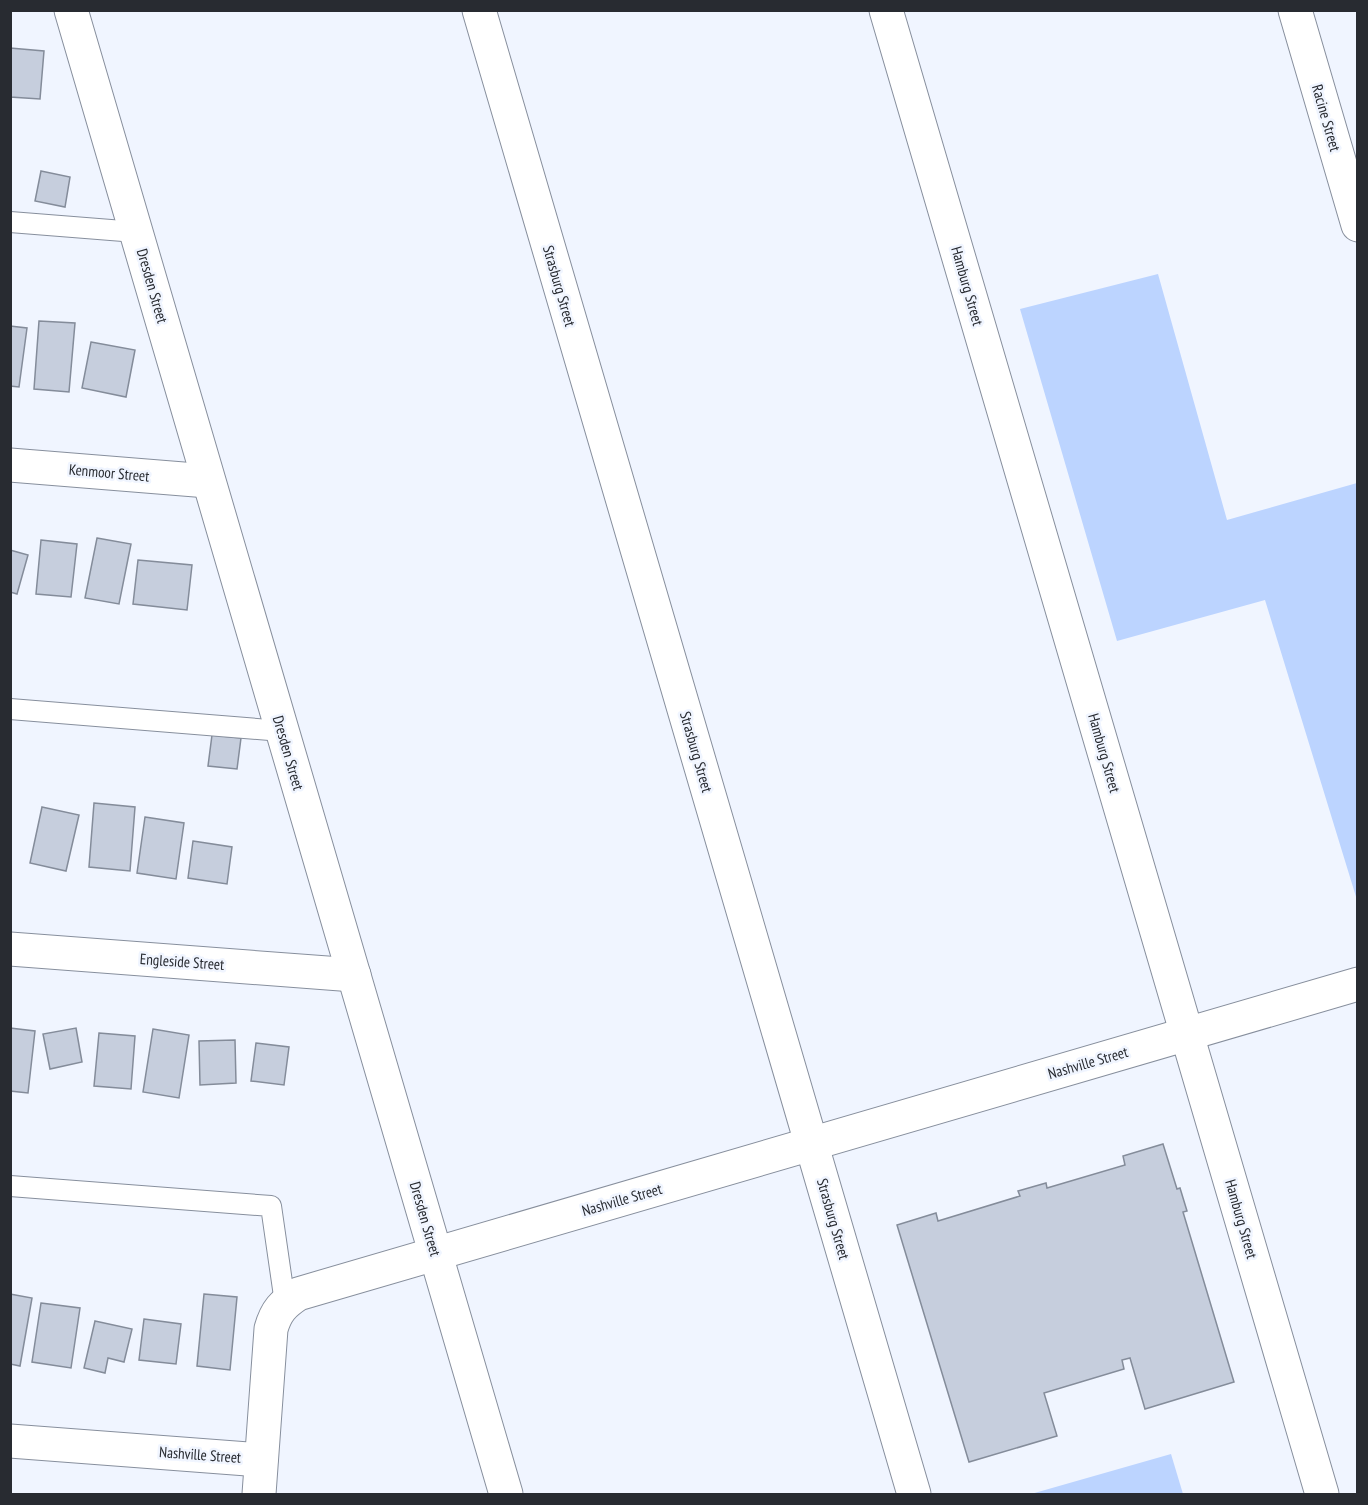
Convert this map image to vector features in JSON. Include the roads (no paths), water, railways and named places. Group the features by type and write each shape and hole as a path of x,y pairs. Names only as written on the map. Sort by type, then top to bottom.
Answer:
{"street":[{"name":"Dresden Street","path":"71,10 506,1494"},
{"name":"Strasburg Street","path":"479,10 914,1494"},
{"name":"Hamburg Street","path":"886,10 1322,1494"},
{"name":"Racine Street","path":"1295,10 1358,225"},
{"name":"Kenmoor Street","path":"10,465 208,481"},
{"name":"Engleside Street","path":"10,949 354,975"},
{"name":"Nashville Street","path":"10,1441 261,1460 271,1329 274,1317 285,1303 298,1294 1358,984"},
{"path":"259,1494 261,1460"}],"lane":[{"path":"10,222 136,232"},
{"path":"10,709 282,731"},
{"path":"10,1186 271,1206 285,1303"}]}
